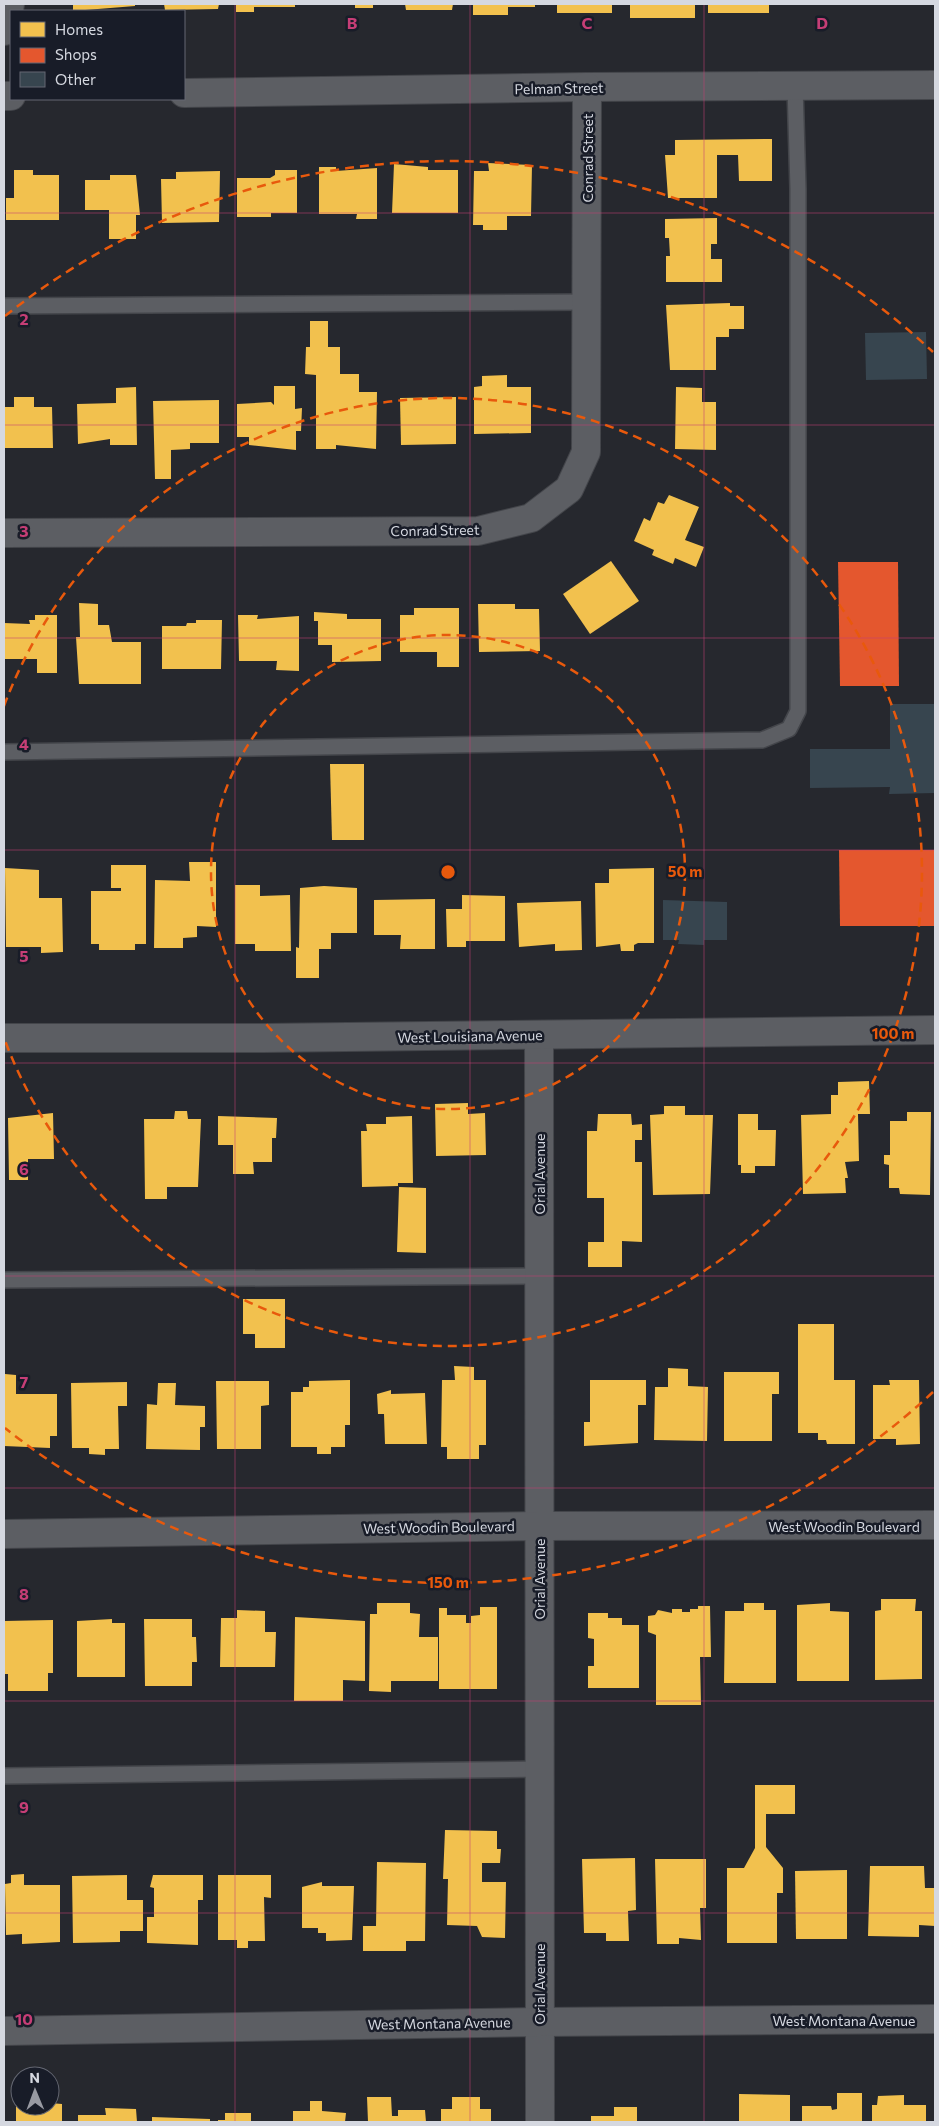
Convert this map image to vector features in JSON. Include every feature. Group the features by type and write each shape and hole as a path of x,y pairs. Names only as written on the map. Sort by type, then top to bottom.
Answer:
{"street":[{"path":"4,31 10,4"},
{"name":"Pelman Street","path":"185,93 587,87 935,85"},
{"name":"Conrad Street","path":"4,533 478,531 531,518 569,488 586,452 588,302 587,87"},
{"name":"West Louisiana Avenue","path":"4,1038 265,1038 935,1030"},
{"name":"Orial Avenue","path":"539,1035 540,2122"},
{"name":"West Woodin Boulevard","path":"4,1534 539,1526 935,1525"},
{"name":"West Montana Avenue","path":"4,2030 539,2022 935,2019"}],"lane":[{"path":"4,752 762,740 789,729 798,711 798,189 795,86"},
{"path":"4,306 588,302"},
{"path":"4,1280 539,1276"},
{"path":"4,1776 540,1769"}],"building: Homes":[{"path":"73,4 135,4 135,6 73,10"},
{"path":"164,4 219,4 218,9 165,10"},
{"path":"236,4 295,4 295,7 254,7 254,12 236,12"},
{"path":"355,4 373,4 373,8 355,8"},
{"path":"405,4 453,4 452,10 406,10"},
{"path":"473,4 535,4 535,7 508,7 508,15 473,15"},
{"path":"557,4 612,4 612,13 557,13"},
{"path":"630,4 695,4 695,18 630,18"},
{"path":"708,4 769,4 769,13 708,13"},
{"path":"772,139 772,181 739,181 738,155 717,155 717,198 668,198 665,155 675,155 675,140"},
{"path":"488,163 532,165 531,216 507,216 507,230 483,230 483,225 473,225 474,171 489,171"},
{"path":"394,164 428,167 428,170 458,170 458,213 392,213"},
{"path":"319,167 336,167 336,171 377,168 377,219 356,219 357,214 319,214"},
{"path":"14,170 33,170 33,175 59,175 59,220 6,220 6,198 14,198"},
{"path":"275,170 297,170 297,213 271,213 271,217 237,217 237,178 270,178 275,175"},
{"path":"220,171 219,222 162,223 161,179 176,179 176,172"},
{"path":"110,175 136,175 140,215 136,215 136,239 109,239 109,210 85,210 85,180 110,180"},
{"path":"717,218 717,244 711,244 711,259 722,259 722,282 666,282 666,256 670,256 669,238 665,238 665,219"},
{"path":"730,303 730,306 744,306 744,329 729,329 729,337 716,337 716,370 670,370 666,305"},
{"path":"310,321 328,321 328,347 340,347 340,374 359,374 359,392 377,392 376,449 336,445 336,449 316,449 316,375 305,374 306,347 310,347"},
{"path":"507,375 507,387 531,387 531,433 474,434 474,387 482,386 482,376"},
{"path":"274,386 295,386 295,409 302,408 301,431 296,431 296,450 249,445 249,437 237,437 237,404 271,402 274,405"},
{"path":"136,387 137,445 110,445 110,439 78,444 77,404 116,403 116,388"},
{"path":"676,387 702,388 702,402 716,402 716,450 675,449"},
{"path":"14,397 34,397 34,407 52,407 53,448 4,448 4,407 14,407"},
{"path":"456,397 456,444 401,445 400,398"},
{"path":"219,400 219,443 190,443 190,449 171,450 171,479 155,479 153,401"},
{"path":"669,495 699,507 685,540 704,547 696,567 675,558 673,564 652,555 654,550 634,541 644,518 650,521 658,502 664,504"},
{"path":"611,561 639,601 590,634 563,594"},
{"path":"79,603 98,604 98,625 109,625 112,642 141,642 141,684 79,684 76,637 80,637"},
{"path":"478,604 515,604 515,609 539,609 540,651 479,652"},
{"path":"414,608 459,608 459,667 437,667 437,652 400,652 400,615 414,615"},
{"path":"314,612 347,614 347,619 381,619 381,661 332,662 332,645 318,645 318,621 314,621"},
{"path":"35,615 57,615 57,673 37,673 37,659 4,659 4,623 30,624 29,620 35,620"},
{"path":"238,615 258,615 257,619 299,616 299,671 276,670 277,661 239,661"},
{"path":"196,620 222,620 221,669 162,669 162,626 186,626 187,623 196,623"},
{"path":"330,764 364,764 364,840 332,840"},
{"path":"189,862 216,862 216,927 197,926 197,937 183,938 183,948 154,948 155,880 190,881"},
{"path":"111,865 146,865 146,944 135,944 135,950 99,950 99,944 91,944 91,891 121,891 121,888 111,888"},
{"path":"5,868 39,870 39,898 62,898 63,952 41,953 41,947 6,947"},
{"path":"654,868 654,943 638,943 634,945 634,951 621,951 620,944 596,947 595,883 609,883 609,869"},
{"path":"235,885 260,885 260,896 290,895 291,951 255,951 255,944 235,944"},
{"path":"324,886 357,888 357,933 331,933 331,949 319,949 319,978 296,978 296,947 299,948 300,888"},
{"path":"462,895 505,896 505,941 466,941 466,947 447,947 446,909 462,909"},
{"path":"435,899 435,949 400,949 401,935 374,935 374,900"},
{"path":"581,901 582,950 555,951 555,944 519,947 517,903"},
{"path":"869,1081 870,1114 858,1114 859,1161 845,1162 848,1178 845,1178 846,1193 803,1194 801,1115 831,1114 831,1095 838,1095 838,1082"},
{"path":"468,1103 468,1114 485,1113 486,1155 436,1156 435,1104"},
{"path":"664,1106 685,1106 685,1115 713,1115 710,1194 653,1195 650,1115 664,1114"},
{"path":"175,1111 187,1111 188,1119 201,1119 198,1187 167,1187 167,1199 145,1199 144,1119 174,1119"},
{"path":"907,1112 931,1112 930,1195 900,1194 899,1188 889,1188 889,1165 884,1164 884,1155 890,1155 890,1121 907,1121"},
{"path":"53,1113 54,1159 28,1159 28,1180 9,1180 8,1118"},
{"path":"598,1114 631,1114 632,1125 642,1124 642,1140 635,1140 635,1162 642,1162 642,1242 622,1241 622,1267 588,1267 588,1242 604,1242 604,1198 587,1198 587,1131 597,1131"},
{"path":"738,1114 758,1114 758,1130 776,1130 775,1166 755,1166 755,1173 741,1173 741,1165 738,1165"},
{"path":"218,1116 277,1118 276,1138 272,1138 272,1162 253,1162 254,1174 233,1174 233,1145 218,1145"},
{"path":"412,1116 413,1183 398,1183 398,1186 362,1187 361,1131 367,1131 366,1124 386,1124 386,1117"},
{"path":"399,1187 426,1188 426,1253 397,1252"},
{"path":"243,1299 285,1299 285,1348 255,1348 255,1334 243,1334"},
{"path":"798,1324 834,1324 834,1380 855,1380 855,1444 827,1444 826,1440 818,1440 818,1433 798,1433"},
{"path":"454,1366 474,1367 474,1380 486,1380 486,1445 479,1445 479,1459 447,1459 447,1447 441,1447 442,1380 455,1380"},
{"path":"668,1368 688,1369 688,1386 708,1387 707,1441 654,1440 655,1387 668,1387"},
{"path":"724,1372 779,1372 779,1394 772,1394 772,1441 724,1441"},
{"path":"5,1374 16,1375 16,1394 57,1394 57,1436 50,1436 50,1448 4,1446"},
{"path":"350,1380 350,1425 345,1425 345,1447 331,1447 331,1454 317,1454 317,1447 291,1447 291,1392 303,1392 303,1387 309,1387 309,1381"},
{"path":"590,1380 646,1380 646,1405 638,1405 638,1443 584,1446 584,1422 590,1422"},
{"path":"889,1380 919,1380 920,1444 896,1445 896,1439 873,1439 873,1385 890,1385"},
{"path":"216,1381 269,1381 269,1405 261,1406 261,1449 217,1449"},
{"path":"127,1382 127,1406 118,1406 119,1449 105,1449 105,1455 89,1454 89,1448 72,1448 71,1383"},
{"path":"158,1383 176,1383 175,1405 205,1406 205,1427 200,1427 200,1450 146,1449 147,1404 157,1405"},
{"path":"391,1390 391,1394 425,1393 427,1444 385,1444 384,1414 378,1414 377,1394"},
{"path":"881,1599 916,1599 915,1611 922,1611 922,1679 875,1680 875,1611 881,1610"},
{"path":"377,1603 410,1603 410,1613 420,1614 419,1637 438,1637 438,1681 391,1681 391,1692 369,1691 370,1614 377,1614"},
{"path":"744,1603 764,1603 764,1610 776,1610 776,1683 724,1683 725,1611 744,1611"},
{"path":"830,1603 830,1611 849,1612 849,1681 797,1681 797,1605"},
{"path":"698,1606 710,1606 711,1657 700,1657 701,1705 656,1705 656,1635 648,1632 648,1616 655,1615 658,1610 672,1613 672,1609 682,1609 682,1612 690,1612 690,1609 698,1609"},
{"path":"480,1607 497,1607 497,1689 439,1689 439,1608 447,1608 447,1615 466,1615 466,1623 471,1623 471,1616 480,1615"},
{"path":"237,1610 265,1611 265,1632 276,1632 275,1667 220,1667 221,1618 237,1618"},
{"path":"588,1613 608,1613 608,1618 622,1618 622,1625 639,1625 639,1688 588,1688 588,1666 594,1666 594,1639 588,1638"},
{"path":"295,1617 365,1621 365,1681 343,1680 343,1701 294,1701"},
{"path":"112,1619 112,1623 125,1623 125,1677 77,1677 77,1621"},
{"path":"144,1619 192,1619 192,1637 196,1637 197,1662 192,1662 192,1686 145,1686"},
{"path":"53,1620 53,1673 48,1673 48,1691 8,1691 8,1674 4,1674 4,1621"},
{"path":"755,1785 795,1785 795,1814 766,1814 766,1847 783,1868 783,1893 777,1893 777,1943 727,1943 727,1868 744,1868 755,1848"},
{"path":"445,1830 497,1831 497,1849 501,1849 500,1863 482,1863 482,1882 506,1882 505,1938 482,1937 477,1926 447,1925 448,1879 443,1879"},
{"path":"635,1858 636,1910 628,1911 629,1941 606,1941 606,1933 584,1933 582,1859"},
{"path":"655,1859 706,1859 706,1908 700,1908 701,1940 679,1938 679,1944 657,1944"},
{"path":"377,1862 426,1863 425,1941 406,1941 406,1951 363,1951 363,1926 376,1926"},
{"path":"870,1866 924,1866 925,1888 935,1888 935,1926 919,1925 919,1937 868,1936"},
{"path":"847,1870 847,1939 796,1939 795,1871"},
{"path":"24,1874 24,1885 60,1885 60,1942 22,1944 22,1934 6,1935 5,1884 11,1883 11,1875"},
{"path":"127,1875 127,1900 143,1900 143,1931 120,1931 120,1942 73,1943 72,1876"},
{"path":"153,1875 203,1875 203,1900 198,1900 198,1945 147,1943 147,1917 154,1917 154,1888 150,1887"},
{"path":"218,1875 271,1875 271,1898 264,1897 265,1941 248,1941 248,1948 237,1948 237,1940 218,1940"},
{"path":"322,1882 322,1886 354,1886 352,1940 326,1941 326,1933 318,1933 318,1928 302,1928 302,1887"},
{"path":"837,2093 862,2093 862,2122 802,2122 802,2106 831,2106 832,2110 837,2109"},
{"path":"739,2094 790,2095 790,2122 739,2122"},
{"path":"904,2095 904,2105 926,2105 926,2122 872,2122 872,2105 877,2105 878,2096"},
{"path":"367,2097 391,2097 392,2116 398,2116 398,2110 425,2110 426,2122 368,2122"},
{"path":"452,2097 480,2097 480,2109 491,2109 491,2122 441,2122 441,2109 452,2109"},
{"path":"310,2101 322,2101 322,2111 346,2113 345,2122 293,2122 293,2111 310,2111"},
{"path":"60,2104 62,2104 62,2122 16,2122 16,2116 60,2116"},
{"path":"614,2107 637,2107 637,2122 591,2122 591,2116 614,2116"},
{"path":"105,2108 136,2109 137,2122 78,2122 78,2115 106,2115"},
{"path":"225,2113 251,2113 251,2122 218,2122 218,2120 225,2120"},
{"path":"152,2117 210,2119 210,2122 152,2122"}],"building: Shops":[{"path":"838,562 898,562 899,686 840,686"},
{"path":"839,850 935,850 935,926 840,926"}],"building: Other":[{"path":"926,332 927,379 866,380 865,333"},
{"path":"890,704 935,704 935,793 889,794 890,787 810,788 810,749 890,749"},
{"path":"663,900 727,902 727,940 704,940 704,945 678,944 679,940 663,940"}]}
